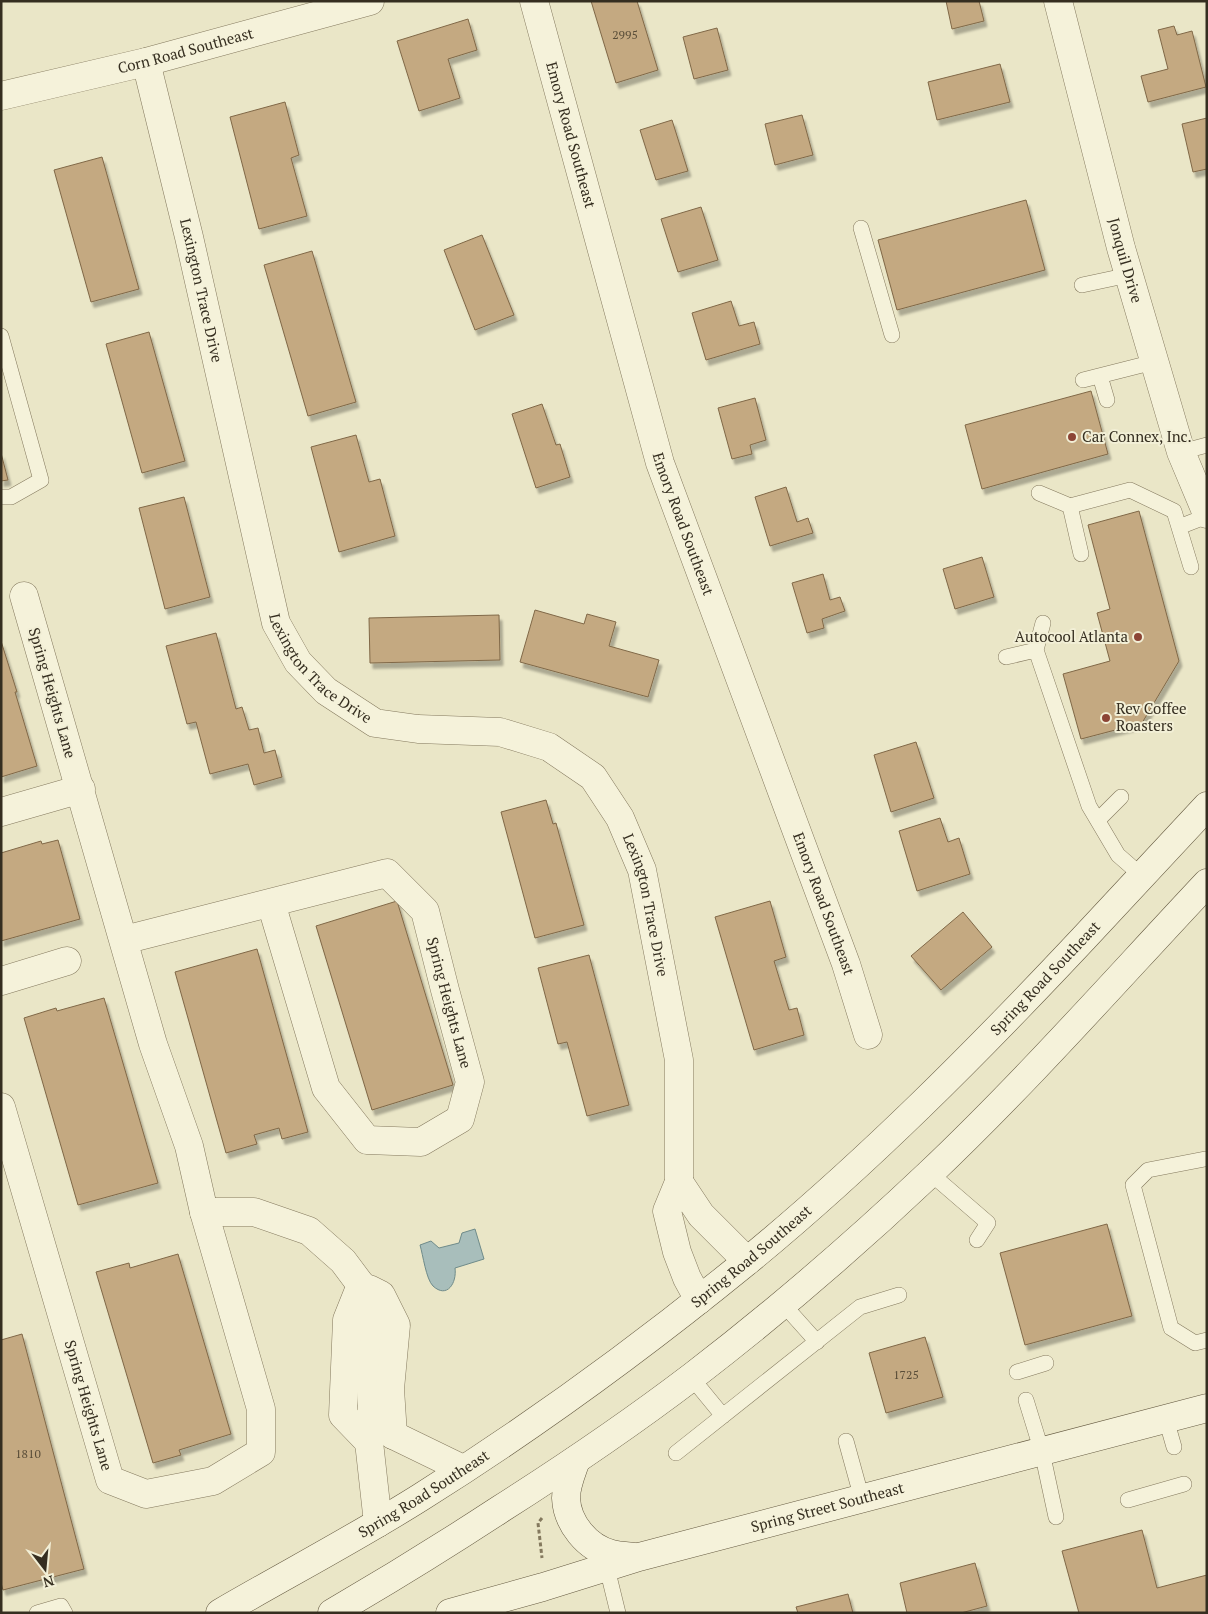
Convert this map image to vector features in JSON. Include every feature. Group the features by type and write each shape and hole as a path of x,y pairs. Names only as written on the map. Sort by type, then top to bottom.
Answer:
{"street":[{"name":"Corn Road Southeast","path":"1,96 146,62 335,5 370,1"},
{"name":"Emory Road Southeast","path":"534,1 660,463 846,964 868,1035"},
{"name":"Jonquil Drive","path":"1058,1 1121,248 1154,362 1181,452 1207,515"},
{"name":"Lexington Trace Drive","path":"146,62 190,237 276,623 298,662 326,691 375,723 418,729 500,732 548,747 593,777 620,818 642,870 679,1060 678,1182 667,1211 677,1252 687,1278 699,1300"},
{"name":"Spring Heights Lane","path":"1,1107 6,1140 110,1480 146,1494 213,1481 261,1452 261,1409 204,1212 189,1146 154,1044 24,596"},
{"path":"1,812 81,789"},
{"name":"Spring Road Southeast","path":"220,1613 378,1523 463,1469 598,1376 699,1300 747,1261 849,1172 1011,1016 1207,806"},
{"name":"Spring Heights Lane","path":"124,940 387,873 425,911 444,990 470,1082 460,1119 421,1142 367,1140 326,1088 270,903"},
{"path":"332,1613 451,1541 576,1460 692,1377 783,1304 930,1173 1066,1036 1206,885"},
{"path":"1,981 68,961"},
{"path":"678,1182 701,1216 747,1261"},
{"path":"204,1212 254,1212 309,1231 343,1261 361,1286 372,1315 372,1406 381,1438"},
{"path":"361,1286 347,1320 343,1415 381,1438 463,1469"},
{"path":"361,1286 381,1295 396,1325 390,1389 381,1438 378,1523"},
{"name":"Spring Street Southeast","path":"450,1613 639,1557 1207,1408"},
{"path":"576,1460 567,1484 566,1498 572,1520 580,1534 593,1546 602,1551 614,1555 639,1557"}],"lane":[{"path":"861,228 892,335"},
{"path":"1082,285 1130,275"},
{"path":"1,336 41,480 11,497 1,497"},
{"path":"1083,380 1154,362"},
{"path":"1100,376 1107,400"},
{"path":"1181,452 1207,444"},
{"path":"1039,493 1070,506 1130,490 1174,511 1191,566"},
{"path":"1070,506 1081,554"},
{"path":"1179,527 1207,515"},
{"path":"1043,623 1036,650 1089,806 1118,855 1142,876"},
{"path":"1006,657 1036,650"},
{"path":"1098,820 1121,797"},
{"path":"1205,1159 1148,1170 1134,1185 1171,1328 1195,1343 1207,1340"},
{"path":"930,1173 988,1224 977,1240"},
{"path":"676,1453 860,1307 900,1295"},
{"path":"783,1304 817,1342"},
{"path":"1017,1372 1046,1363"},
{"path":"692,1377 723,1416"},
{"path":"1026,1400 1042,1452 1056,1517"},
{"path":"1166,1419 1174,1447"},
{"path":"846,1441 862,1499"},
{"path":"1128,1500 1184,1484"},
{"path":"607,1568 618,1613"},
{"path":"37,1613 62,1606 65,1613"}],"water":[{"path":"475,1229 484,1259 455,1268 453,1284 450,1288 443,1291 438,1290 428,1278 420,1245 431,1241 439,1248 459,1243 462,1233"}],"building":[{"path":"591,1 637,1 658,70 616,83"},
{"path":"946,1 979,1 984,21 952,29"},
{"path":"468,19 477,50 448,59 460,98 419,111 397,41"},
{"path":"1174,26 1177,35 1192,31 1206,87 1148,102 1141,76 1168,69 1158,30"},
{"path":"717,28 728,70 694,79 683,37"},
{"path":"1000,64 1010,102 937,120 928,82"},
{"path":"285,102 299,155 291,158 307,216 259,229 230,117"},
{"path":"802,115 813,155 775,165 765,124"},
{"path":"1207,118 1207,169 1193,172 1182,124"},
{"path":"672,120 688,171 656,180 640,130"},
{"path":"102,157 139,289 91,302 54,170"},
{"path":"1026,200 1045,270 897,310 878,240"},
{"path":"701,207 718,260 678,272 661,219"},
{"path":"482,235 514,315 475,330 444,250"},
{"path":"312,251 356,402 308,416 264,265"},
{"path":"731,301 739,326 754,322 760,344 706,360 692,313"},
{"path":"149,332 185,461 142,473 106,344"},
{"path":"1091,391 1108,454 982,489 965,425"},
{"path":"755,398 766,440 750,445 752,454 732,459 718,408"},
{"path":"542,404 556,445 560,444 570,477 536,488 512,414"},
{"path":"356,435 369,482 380,479 395,536 339,552 311,447"},
{"path":"1,453 8,480 1,481"},
{"path":"786,487 797,522 808,518 813,533 770,546 755,497"},
{"path":"184,497 210,597 165,609 139,508"},
{"name":"Autocool Atlanta","path":"1139,511 1179,661 1142,723 1081,739 1063,674 1110,661 1097,613 1110,609 1088,525"},
{"path":"982,557 994,597 955,609 943,569"},
{"path":"823,574 830,600 840,597 845,611 822,619 824,628 807,633 792,583"},
{"path":"535,610 584,624 587,614 616,622 609,646 659,660 648,697 520,662"},
{"path":"499,615 500,660 370,663 369,618"},
{"path":"216,633 236,709 242,707 249,730 258,728 264,753 275,750 282,777 254,785 248,764 210,774 196,722 187,724 166,646"},
{"path":"1,641 37,766 1,777"},
{"path":"916,742 934,798 891,812 874,755"},
{"path":"546,800 553,824 556,823 584,925 535,938 501,812"},
{"path":"940,818 948,842 959,838 970,874 917,891 899,831"},
{"path":"58,840 80,919 1,941 1,853 41,841 42,844"},
{"path":"397,901 453,1085 372,1110 316,926"},
{"path":"770,901 786,957 774,961 789,1010 797,1008 804,1035 754,1050 715,917"},
{"path":"963,912 992,947 941,990 911,956"},
{"path":"257,949 308,1132 282,1139 279,1128 254,1135 257,1144 226,1153 175,972"},
{"path":"589,955 629,1105 587,1116 567,1042 558,1044 538,968"},
{"path":"104,998 158,1183 78,1205 24,1018 56,1008 57,1011"},
{"path":"1107,1224 1132,1316 1025,1345 1000,1253"},
{"path":"178,1254 231,1434 179,1450 181,1455 153,1463 96,1272 129,1263 130,1268"},
{"path":"22,1334 84,1569 3,1590 1,1583 1,1340"},
{"path":"925,1337 943,1397 886,1413 869,1353"},
{"path":"1142,1530 1157,1588 1207,1575 1207,1613 1079,1613 1062,1551"},
{"path":"975,1563 987,1606 961,1613 907,1613 900,1583"},
{"path":"848,1594 853,1613 798,1613 796,1607"}],"place":[{"name":"Car Connex, Inc.","path":"1072,437"},
{"name":"Autocool Atlanta","path":"1138,637"},
{"name":"Rev Coffee Roasters","path":"1106,718"}]}
